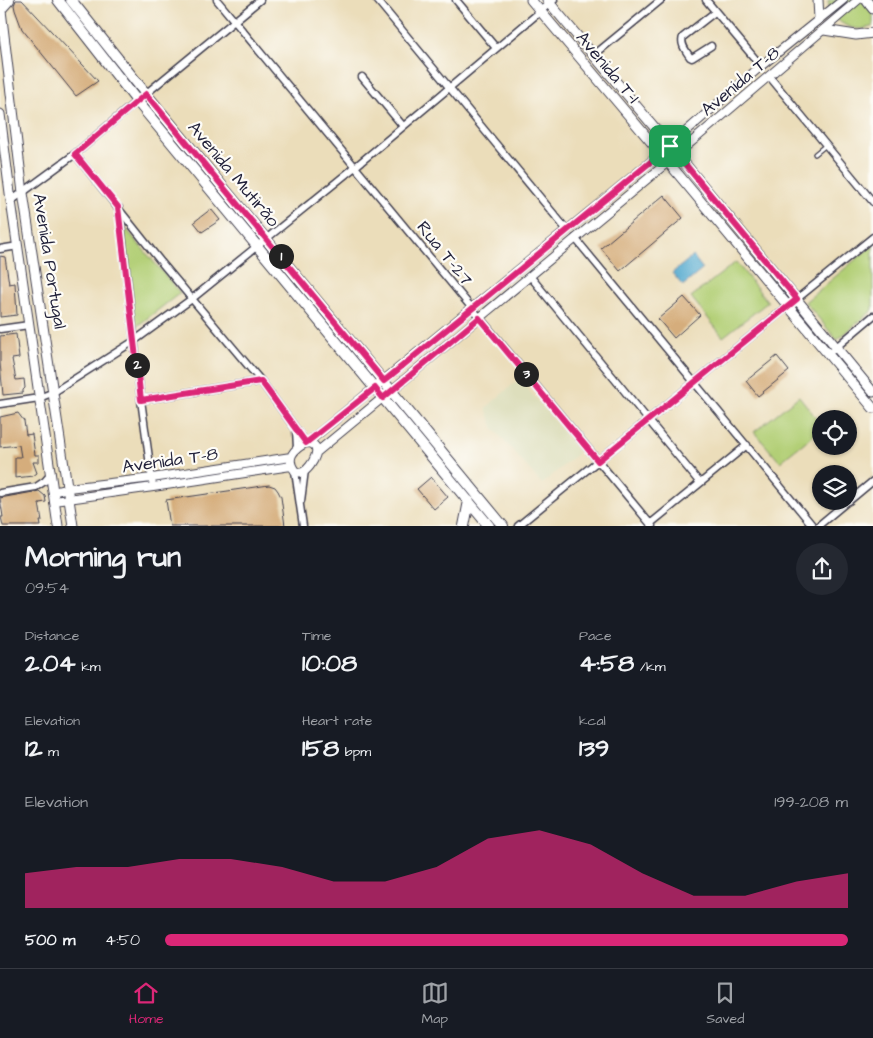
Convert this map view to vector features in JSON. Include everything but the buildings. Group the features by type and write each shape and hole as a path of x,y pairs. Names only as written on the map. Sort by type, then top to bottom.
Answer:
{"main road":[{"path":"0,5 9,0"},
{"name":"Avenida Mutirão","path":"58,0 137,101 489,526"},
{"name":"Avenida Mutirão","path":"71,0 146,94 503,526"},
{"name":"Avenida T-1","path":"531,0 873,408"},
{"path":"818,0 819,19"},
{"path":"866,0 873,9"},
{"name":"Avenida T-1","path":"551,1 873,392"},
{"name":"Avenida Portugal","path":"0,5 23,193 73,526"},
{"path":"824,30 856,35 873,33"},
{"name":"Avenida Portugal","path":"0,114 58,526"},
{"path":"464,526 469,501"}],"street":[{"name":"Rua T-27","path":"216,0 651,524"},
{"path":"11,202 75,154 260,0"},
{"path":"376,0 567,230"},
{"path":"456,0 496,48"},
{"path":"594,55 661,0"},
{"path":"706,0 761,66"},
{"name":"Avenida T-8","path":"307,443 670,146 761,66 843,0"},
{"name":"Avenida T-8","path":"317,452 668,162 858,0"},
{"path":"0,404 39,398 54,392 134,341 266,239 551,1"},
{"path":"710,46 692,58 681,40 715,12"},
{"path":"769,76 873,202"},
{"path":"362,77 403,126"},
{"path":"75,154 161,262 254,372 307,443"},
{"path":"118,207 153,487"},
{"path":"518,526 873,237"},
{"path":"575,238 813,526"},
{"path":"0,249 18,246"},
{"path":"530,276 700,483"},
{"path":"828,354 873,316"},
{"path":"0,329 29,325"},
{"path":"244,384 254,372"},
{"path":"141,400 261,381"},
{"path":"295,428 297,448"},
{"path":"300,507 305,470 317,452 315,445 312,443 307,443 297,448 291,457 303,526"},
{"path":"651,524 747,445"},
{"name":"Avenida T-8","path":"54,496 68,488 152,478 291,457"},
{"path":"293,469 301,472 305,470"},
{"name":"Avenida T-8","path":"54,496 69,499 293,469"},
{"path":"0,493 36,487 45,482 51,474"},
{"path":"857,494 873,481"},
{"path":"818,526 837,510"}],"lane":[{"path":"815,154 826,145"}],"shaded area":[{"path":"519,379 578,453 542,484 494,429 486,408"}],"green space":[{"path":"828,0 873,0 873,26 858,29 844,24 838,20 829,8"},
{"path":"121,223 180,293 136,327"},
{"path":"873,245 873,310 837,340 805,302"},
{"path":"736,262 768,302 723,337 691,297"},
{"path":"799,396 812,413 812,436 780,462 754,432"}],"water":[{"path":"693,256 703,269 683,286 672,273"}],"route":[{"path":"146,94 384,381 670,146 797,299 598,461 479,318 383,398 375,388 307,443 261,381 141,400 118,207 75,154 146,94"}]}
